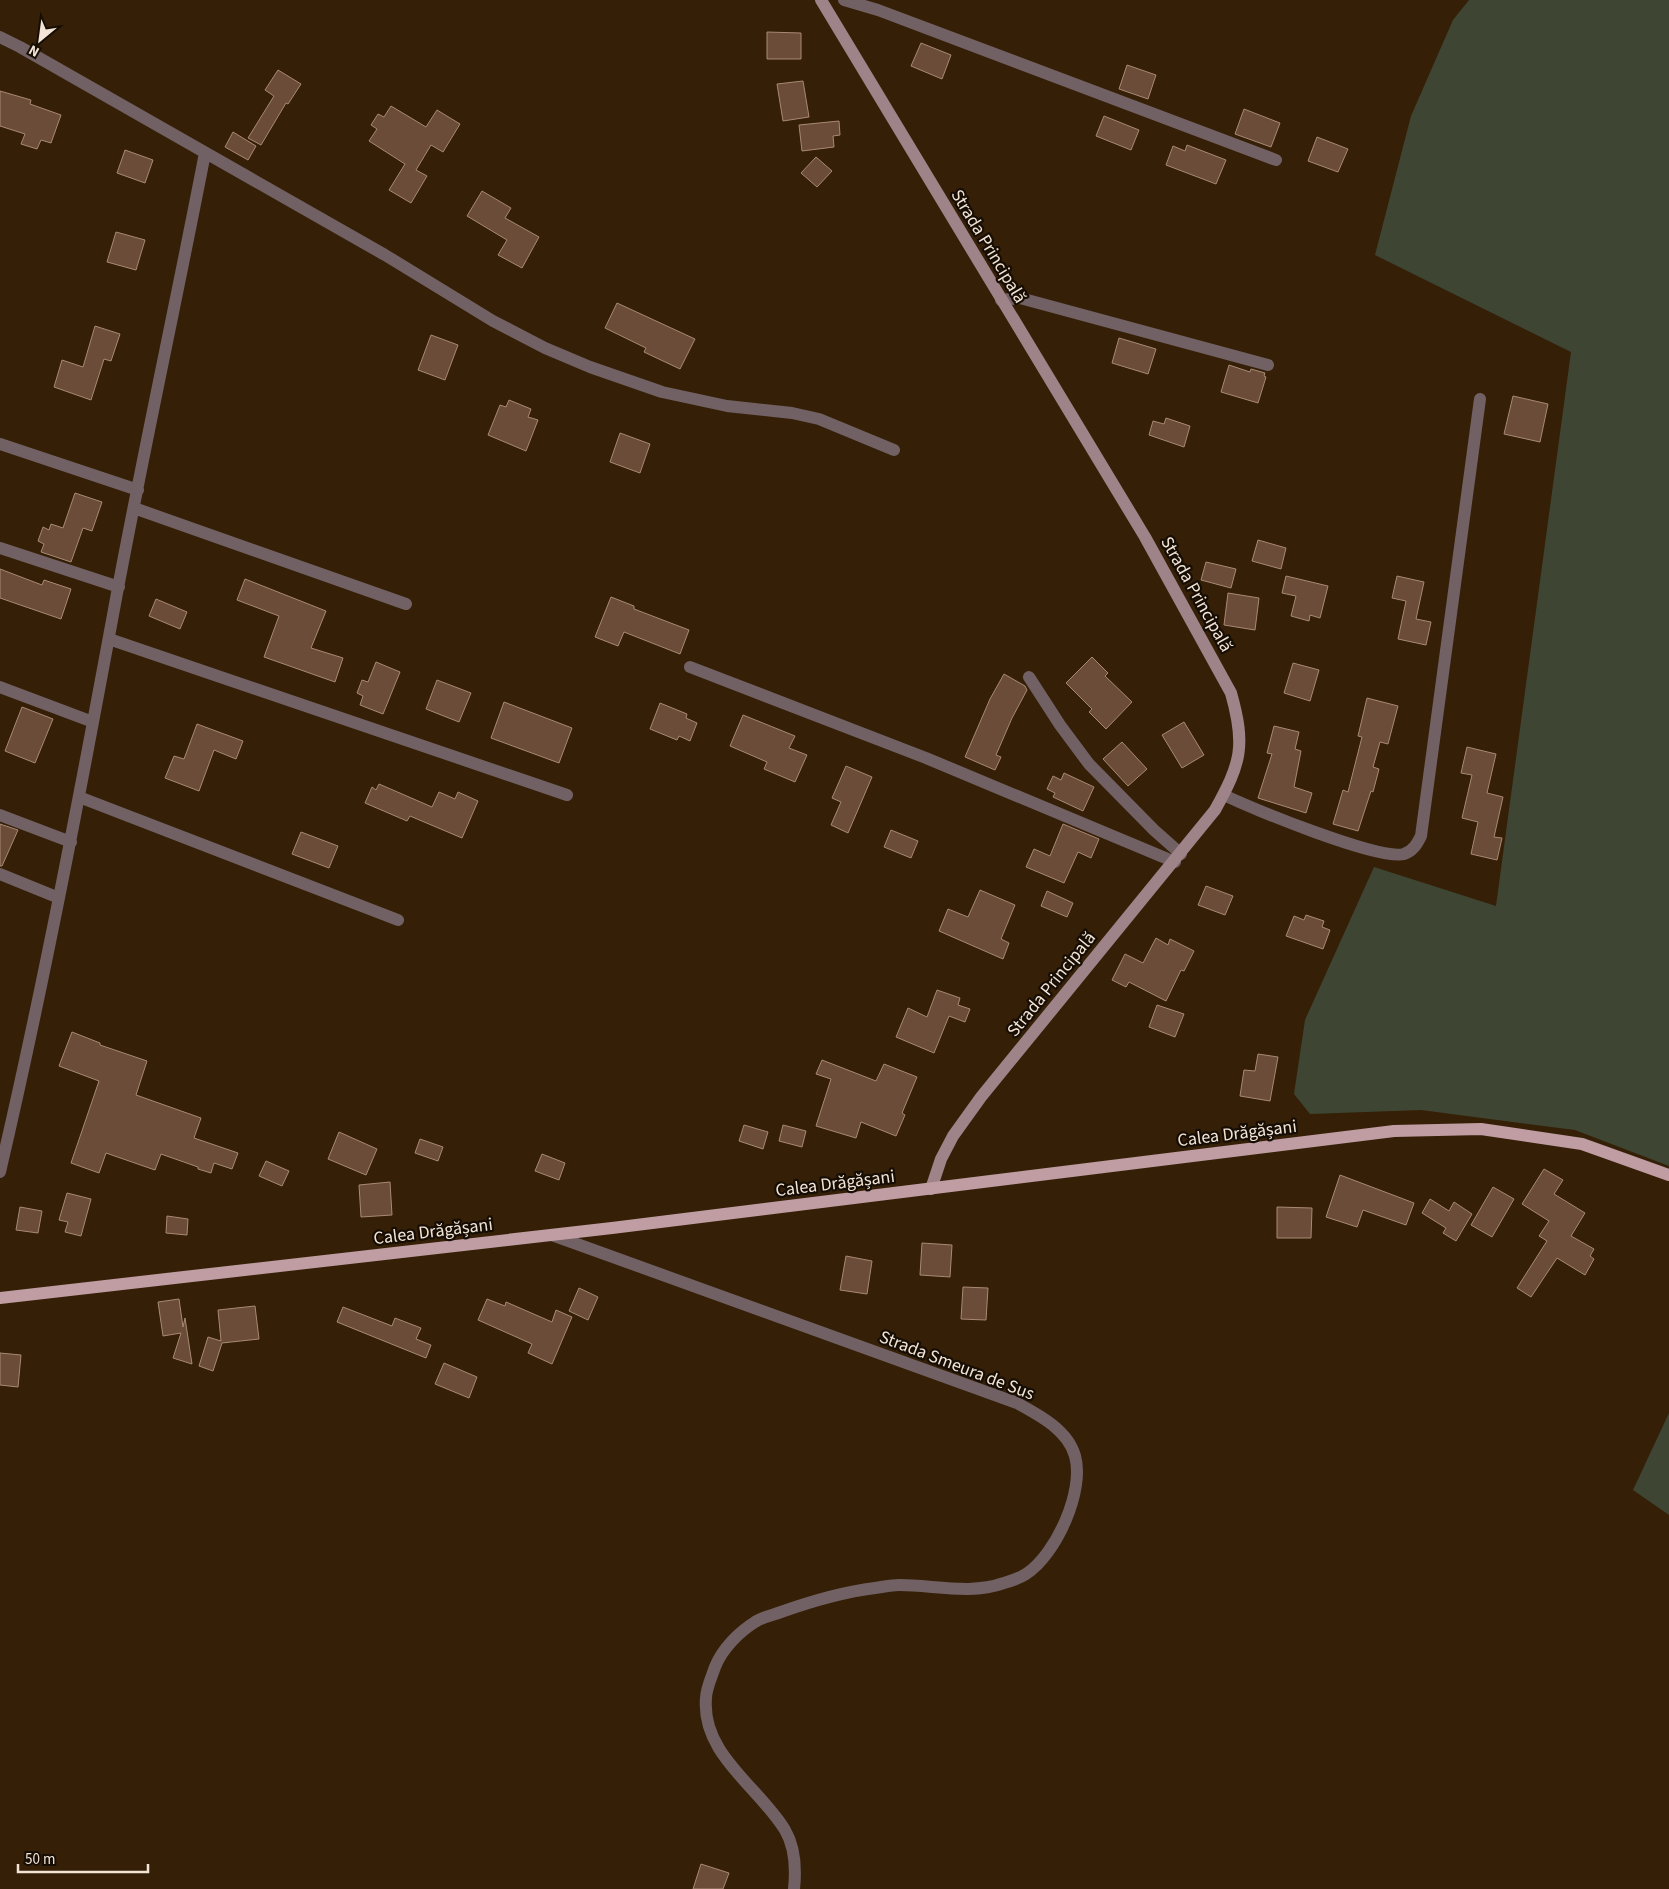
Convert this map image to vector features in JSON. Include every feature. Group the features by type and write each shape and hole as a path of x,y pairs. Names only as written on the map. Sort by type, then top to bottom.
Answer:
{"main road":[{"name":"Calea Drăgășani","path":"0,1298 552,1235 1394,1131 1481,1128 1582,1144 1669,1176"}],"street":[{"name":"Strada Principală","path":"821,0 1000,300 1145,537 1231,693 1240,737 1238,762 1224,795 1215,810 1178,858 981,1097 953,1136 941,1159 931,1189"},
{"path":"844,0 878,10 1276,160"},
{"path":"0,37 393,259 494,321 545,348 590,367 662,392 727,406 792,413 819,420 894,450"},
{"path":"0,1172 3,1148 23,1073 71,842 118,587 205,153"},
{"path":"1000,300 1020,298 1268,365"},
{"path":"1224,795 1281,820 1389,855 1404,854 1416,847 1421,836 1480,400"},
{"path":"0,444 138,490"},
{"path":"134,508 406,604"},
{"path":"0,548 118,587"},
{"path":"109,639 567,795"},
{"path":"690,667 1178,858"},
{"path":"1029,677 1060,725 1089,764 1154,830 1178,858"},
{"path":"0,687 94,722"},
{"path":"79,798 398,920"},
{"path":"0,815 71,842"},
{"path":"0,874 59,898"},
{"name":"Strada Smeura de Sus","path":"552,1235 1017,1403 1044,1418 1065,1437 1075,1456 1078,1482 1067,1521 1045,1556 1027,1574 1002,1584 975,1589 898,1584 858,1590 806,1603 757,1620 728,1647 716,1666 706,1697 708,1722 714,1740 732,1767 770,1809 786,1831 794,1854 794,1889"}],"green space":[{"path":"1469,0 1669,0 1669,1166 1575,1130 1421,1110 1310,1114 1294,1094 1305,1020 1374,867 1496,906 1571,352 1375,255 1411,116 1453,20"},
{"path":"1669,1413 1669,1515 1633,1490"}],"building":[{"path":"767,32 801,33 801,59 767,59"},
{"path":"921,43 951,55 942,79 911,66"},
{"path":"1127,65 1156,75 1148,99 1119,89"},
{"path":"278,70 301,84 288,104 286,103 261,145 248,138 274,96 265,90"},
{"path":"803,81 809,117 783,121 777,84"},
{"path":"0,91 31,100 30,104 61,115 51,143 41,140 37,149 21,144 25,134 0,126"},
{"path":"391,106 426,127 437,110 460,124 443,152 431,145 416,170 427,176 411,203 389,190 405,164 369,141 377,129 371,125 378,114 384,117"},
{"path":"1244,109 1280,123 1271,147 1235,134"},
{"path":"1104,116 1139,130 1131,150 1096,136"},
{"path":"839,121 840,135 833,136 834,147 802,151 799,125"},
{"path":"233,132 256,146 248,160 225,147"},
{"path":"1317,137 1348,149 1338,172 1308,161"},
{"path":"1187,145 1226,160 1216,184 1166,165 1173,146 1185,151"},
{"path":"125,150 153,160 145,183 117,173"},
{"path":"816,157 832,171 817,187 801,173"},
{"path":"482,191 511,208 505,218 539,237 522,268 498,255 507,240 467,216"},
{"path":"116,232 145,240 136,270 107,262"},
{"path":"617,303 695,339 680,369 644,352 646,348 605,328"},
{"path":"95,326 120,334 111,361 104,359 91,400 54,387 62,360 83,367"},
{"path":"431,335 458,345 445,380 418,370"},
{"path":"1119,338 1156,349 1148,374 1112,363"},
{"path":"1229,365 1250,372 1251,369 1265,373 1264,376 1266,377 1258,403 1221,392"},
{"path":"1513,396 1548,404 1540,442 1504,434"},
{"path":"509,400 531,409 528,417 538,420 526,451 488,435 500,405 506,407"},
{"path":"1166,418 1190,426 1184,447 1149,435 1153,421 1164,424"},
{"path":"620,433 650,444 640,473 610,462"},
{"path":"75,493 102,502 92,531 83,528 71,562 41,552 44,544 38,541 43,527 49,530 51,524 63,528"},
{"path":"1258,540 1286,548 1281,569 1252,561"},
{"path":"1206,562 1236,569 1231,588 1201,580"},
{"path":"0,569 42,585 44,580 71,589 61,619 0,598"},
{"path":"1286,576 1328,586 1320,618 1310,615 1309,621 1291,616 1296,596 1282,593"},
{"path":"1397,576 1424,582 1416,619 1431,622 1426,645 1398,639 1406,601 1392,598"},
{"path":"245,579 326,611 311,648 343,658 335,682 264,657 279,616 237,600"},
{"path":"1228,593 1259,598 1255,630 1224,625"},
{"path":"611,597 634,606 634,609 689,630 680,654 624,632 618,646 595,637"},
{"path":"156,599 187,612 180,629 149,616"},
{"path":"1092,657 1108,673 1105,676 1132,702 1106,729 1089,712 1092,709 1066,683"},
{"path":"376,662 400,672 383,714 360,705 363,696 357,693 362,680 368,682"},
{"path":"1293,663 1319,670 1310,701 1284,693"},
{"path":"1004,674 1025,686 1027,690 996,755 1001,757 995,770 965,757 990,699"},
{"path":"437,680 471,693 459,722 426,709"},
{"path":"1367,698 1398,706 1388,744 1380,742 1373,767 1379,769 1373,792 1371,791 1358,831 1333,824 1343,790 1348,792 1362,737 1358,736"},
{"path":"504,702 572,728 559,763 491,738"},
{"path":"660,703 687,714 686,718 697,723 690,741 679,736 677,740 650,729"},
{"path":"22,707 53,719 35,763 5,751"},
{"path":"743,715 795,736 789,748 807,755 795,782 764,769 767,762 730,746"},
{"path":"1184,722 1204,755 1182,768 1162,735"},
{"path":"197,724 243,741 236,759 214,750 199,791 165,778 174,756 184,759"},
{"path":"1274,726 1299,732 1295,749 1301,751 1294,787 1312,793 1306,813 1258,798 1272,754 1267,753"},
{"path":"1122,742 1147,769 1128,786 1103,759"},
{"path":"1467,747 1496,754 1487,793 1503,797 1494,837 1502,838 1497,860 1471,854 1478,822 1462,818 1472,775 1461,773"},
{"path":"846,766 872,777 848,833 831,825 841,802 832,798"},
{"path":"1064,773 1094,787 1083,811 1053,797 1055,793 1047,789 1053,776 1061,780"},
{"path":"379,784 432,807 439,792 455,799 458,792 478,801 462,838 410,816 407,821 365,803 372,787 376,790"},
{"path":"0,824 18,830 2,866 0,866"},
{"path":"1063,824 1099,839 1091,858 1078,852 1064,883 1026,867 1034,849 1050,856"},
{"path":"891,830 918,841 911,858 884,847"},
{"path":"301,832 338,846 329,868 292,854"},
{"path":"1206,886 1233,896 1225,915 1198,905"},
{"path":"980,890 1015,905 1001,939 1009,943 1003,959 939,931 948,909 968,917"},
{"path":"1047,891 1073,903 1067,917 1041,906"},
{"path":"1306,915 1324,921 1322,927 1330,930 1323,949 1286,936 1294,916 1304,920"},
{"path":"1156,938 1168,945 1170,939 1194,951 1184,971 1181,970 1166,1001 1129,982 1126,987 1112,980 1125,954 1143,963"},
{"path":"937,990 960,998 958,1005 970,1009 965,1022 949,1016 934,1053 896,1037 908,1008 927,1017"},
{"path":"1157,1005 1184,1014 1175,1037 1149,1027"},
{"path":"72,1032 100,1043 100,1045 147,1061 136,1095 201,1118 194,1138 238,1153 232,1169 214,1163 211,1173 161,1154 155,1170 106,1153 99,1173 71,1163 99,1081 59,1066"},
{"path":"1258,1054 1278,1057 1270,1101 1240,1096 1244,1070 1255,1071"},
{"path":"822,1060 876,1081 884,1064 917,1077 902,1113 905,1115 896,1136 861,1122 856,1138 816,1126 831,1079 816,1074"},
{"path":"744,1125 768,1132 763,1149 739,1141"},
{"path":"783,1125 806,1131 802,1147 779,1141"},
{"path":"339,1132 377,1149 366,1175 328,1159"},
{"path":"420,1139 443,1147 438,1161 415,1153"},
{"path":"542,1154 565,1163 559,1180 535,1171"},
{"path":"266,1161 289,1171 282,1186 259,1176"},
{"path":"1544,1169 1563,1180 1554,1194 1585,1213 1571,1236 1594,1249 1590,1256 1594,1259 1585,1275 1557,1258 1531,1297 1517,1288 1547,1241 1539,1236 1549,1221 1522,1204"},
{"path":"1340,1175 1414,1203 1406,1225 1363,1210 1357,1227 1326,1217"},
{"path":"390,1182 392,1215 361,1217 359,1185"},
{"path":"1493,1187 1514,1199 1492,1237 1471,1225"},
{"path":"67,1193 91,1199 81,1236 65,1232 68,1222 59,1220"},
{"path":"1430,1199 1449,1211 1454,1202 1472,1214 1456,1241 1443,1233 1446,1228 1422,1213"},
{"path":"20,1207 42,1211 38,1233 16,1230"},
{"path":"1277,1207 1312,1208 1311,1238 1277,1238"},
{"path":"167,1216 188,1219 187,1235 166,1233"},
{"path":"922,1243 952,1245 950,1277 920,1275"},
{"path":"846,1256 872,1261 867,1294 840,1290"},
{"path":"963,1287 988,1288 986,1320 961,1319"},
{"path":"579,1288 598,1297 588,1320 569,1311"},
{"path":"179,1299 183,1327 185,1318 192,1364 173,1358 181,1333 163,1336 158,1302"},
{"path":"487,1299 505,1306 506,1302 552,1322 556,1310 572,1317 552,1364 528,1353 532,1344 478,1320"},
{"path":"255,1306 259,1339 222,1343 213,1371 199,1366 208,1337 221,1341 218,1310"},
{"path":"343,1307 392,1326 395,1318 421,1328 416,1339 431,1345 426,1358 337,1322"},
{"path":"0,1353 21,1355 18,1387 0,1385"},
{"path":"444,1363 477,1377 469,1398 435,1384"},
{"path":"701,1864 729,1873 723,1889 693,1889"}]}
